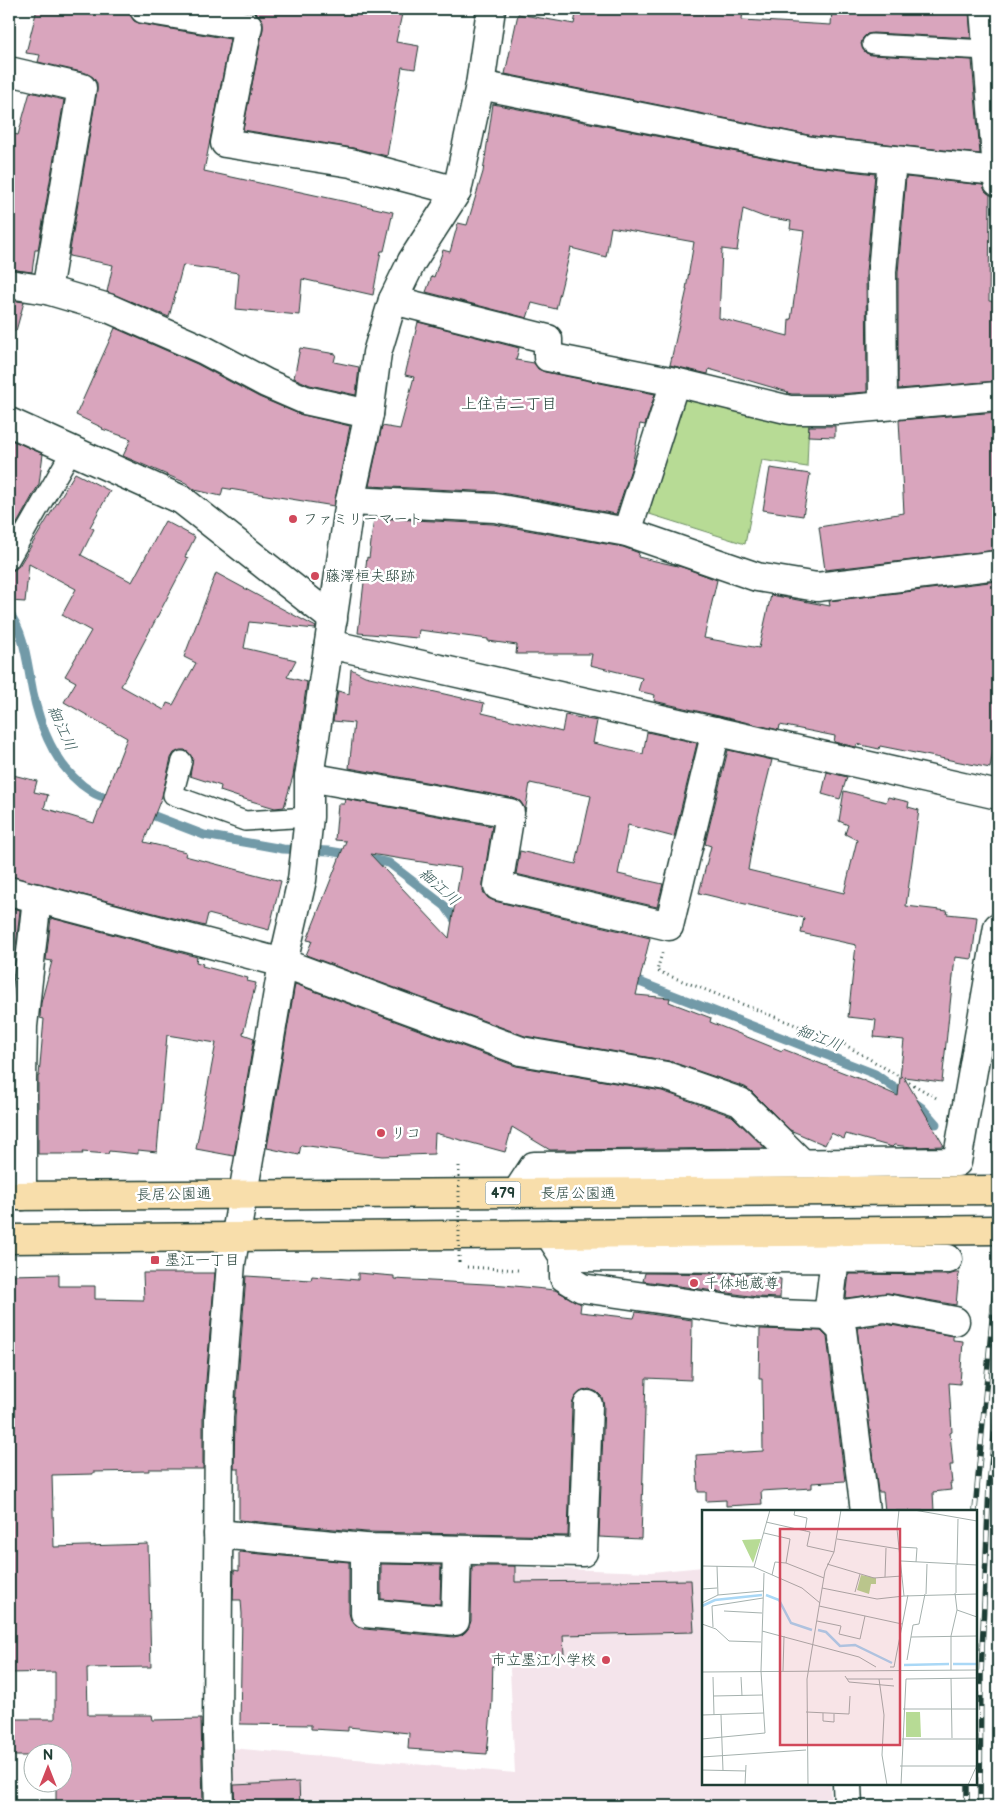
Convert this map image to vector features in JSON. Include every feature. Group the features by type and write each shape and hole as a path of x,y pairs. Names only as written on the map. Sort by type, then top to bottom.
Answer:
{"highway":[{"name":"長居公園通","path":"16,1196 244,1193 998,1190"},
{"path":"9,1239 998,1230"}],"street":[{"path":"144,9 207,14 248,26 225,143 351,163 456,191"},
{"path":"219,1806 217,1733 219,1417 231,1263 283,963 302,880 308,829 309,778 350,501 369,414 377,353 393,300 412,261 456,191 480,85 491,9"},
{"path":"480,85 811,151 892,160 997,163 984,9"},
{"path":"9,71 82,88 47,290"},
{"path":"884,406 882,272 892,160"},
{"path":"9,284 47,290 108,308 204,350 266,383 305,400 369,414"},
{"path":"393,300 548,339 548,357 675,382 790,410 839,410 998,396"},
{"path":"628,532 675,382"},
{"path":"9,422 182,500 331,632 716,731 998,795"},
{"path":"350,501 495,508 628,532 757,577 817,587 998,565"},
{"path":"309,778 510,813 498,886 669,926 716,731"},
{"path":"9,891 283,963 521,1051 666,1076 740,1102 802,1163"},
{"path":"16,1196 23,1026 37,898"},
{"path":"518,1192 534,1166 958,1162 998,927"},
{"path":"549,1234 564,1258 564,1277 582,1288 756,1313 828,1316 885,1308 955,1322"},
{"path":"564,1258 948,1259"},
{"path":"828,1316 835,1258"},
{"path":"828,1316 842,1330 865,1510"},
{"path":"218,1534 365,1548 583,1552 588,1405"},
{"path":"365,1548 365,1613 455,1621 457,1550"},
{"path":"847,1785 848,1806"}],"lane":[{"path":"872,44 987,50"},
{"path":"9,560 72,450"},
{"path":"182,761 174,795 245,822 308,829"}],"path":[{"path":"669,926 657,971 842,1043 944,1102 968,1105"},
{"path":"459,1166 459,1266 519,1270"}],"shaded area":[{"name":"市立墨江小学校","path":"505,1567 651,1572 702,1567 702,1785 830,1785 831,1806 233,1806 231,1748 515,1773"}],"green space":[{"path":"679,388 809,415 807,467 762,460 745,544 643,512"}],"building":[{"path":"37,9 63,9 92,15 92,9 129,9 134,21 141,24 230,39 204,171 393,212 384,251 381,251 373,295 302,279 299,315 236,309 239,273 183,265 169,317 107,292 113,265 69,256 97,83 93,77 86,73 38,62 40,55 26,53"},
{"path":"239,9 403,9 396,42 419,46 415,69 402,67 387,156 353,148 243,130 263,21 258,14"},
{"path":"577,9 743,9 742,20 831,25 832,9 961,9 961,12 969,12 971,38 873,33 867,34 861,44 866,53 871,55 972,60 980,154 813,136 505,74 518,14 574,24"},
{"path":"30,92 64,100 38,250 35,250 32,272 9,269 9,133 18,135"},
{"path":"493,104 808,166 875,174 866,272 867,392 792,394 709,369 708,374 670,365 687,289 694,242 611,227 606,257 571,248 556,309 532,303 527,318 426,292 432,276 434,277 443,250 450,252 458,223 467,225 483,172","holes":["743,209 764,217 791,221 790,229 804,231 791,320 789,319 788,336 719,318 722,249 737,251"]},
{"path":"906,177 983,185 985,191 990,195 989,301 998,302 998,381 898,389 898,273"},
{"path":"9,300 24,302 16,331 9,330"},
{"path":"418,322 519,348 516,360 534,363 538,369 545,372 655,394 645,425 640,424 632,466 616,514 496,492 369,486 382,426 400,429 414,377 405,375"},
{"path":"115,328 197,364 259,397 299,414 350,426 334,506 223,488 221,496 195,490 186,483 123,456 131,439 102,429 76,415"},
{"path":"300,348 336,354 334,362 359,367 356,395 310,385 294,378"},
{"path":"998,412 998,550 825,570 819,527 904,513 899,420"},
{"path":"809,426 835,426 835,437 808,436"},
{"path":"9,439 43,454 39,484 9,538"},
{"path":"770,468 810,474 803,516 763,510"},
{"path":"75,473 110,491 90,527 94,529 81,555 132,582 165,521 195,537 185,557 188,558 121,686 164,710 167,703 173,705 196,663 184,657 216,573 316,627 315,629 249,622 244,648 296,660 287,677 307,682 293,776 284,807 275,808 241,798 220,791 221,786 190,776 193,758 185,750 180,750 174,753 171,758 162,796 144,842 186,852 185,856 281,881 269,930 208,914 205,926 9,876 9,774 37,781 34,792 48,795 44,808 94,823 127,738 64,702 76,682 65,676 91,631 62,615 76,589 29,564 25,602 9,601 9,571 19,566"},
{"path":"374,518 493,524 623,547 639,553 638,557 682,567 717,580 704,638 759,648 771,595 830,606 829,601 998,581 998,723 990,768 880,746 879,749 857,744 856,747 834,742 835,736 780,725 779,730 654,701 655,695 638,691 642,678 590,665 592,654 516,654 517,645 488,641 488,639 419,630 418,638 358,633 367,557 369,558"},
{"path":"351,669 365,676 484,703 482,713 562,732 565,715 597,721 593,743 643,754 647,732 697,743 674,837 628,825 618,874 663,884 657,907 516,874 520,851 576,864 591,796 530,783 525,812 520,801 513,798 349,768 354,723 333,721 338,691 349,694"},
{"path":"728,750 772,760 755,828 748,870 844,893 857,840 845,834 848,825 839,821 844,791 886,802 888,797 909,802 908,807 919,810 906,906 948,911 947,914 977,917 972,959 955,957 942,1082 904,1077 944,1146 912,1147 894,1145 892,1147 846,1134 844,1139 831,1133 825,1145 790,1130 745,1087 669,1061 525,1036 306,955 312,941 307,940 346,841 335,840 338,804 344,804 345,799 492,826 483,883 483,892 488,898 650,938 636,995 670,998 669,1002 711,1018 710,1022 782,1051 783,1049 860,1079 898,1096 904,1040 874,1037 876,1020 848,1017 856,945 801,933 804,918 699,893 711,846 705,844","holes":["370,854 461,868 449,938"]},
{"path":"827,772 847,777 840,799 822,794"},
{"path":"9,907 20,910 15,956 9,955"},
{"path":"51,918 197,957 196,962 203,964 202,966 248,978 247,981 256,983 243,1034 254,1038 234,1156 196,1149 216,1043 167,1035 157,1152 138,1150 138,1154 109,1151 108,1154 82,1152 83,1154 38,1154 38,1076 44,1019 40,1018 41,1003 52,961 46,960"},
{"path":"295,984 516,1066 662,1091 732,1116 765,1148 550,1150 512,1127 505,1152 435,1133 434,1154 382,1156 301,1145 299,1155 267,1148"},
{"path":"143,1273 215,1273 203,1416 203,1469 149,1469 149,1471 52,1475 54,1547 148,1544 151,1667 87,1668 88,1715 152,1715 153,1720 201,1719 203,1806 87,1806 87,1804 56,1804 56,1792 72,1792 72,1742 22,1742 22,1756 9,1756 9,1719 55,1719 55,1672 9,1673 9,1275 59,1274 59,1286 95,1286 95,1299 144,1300"},
{"path":"358,1273 394,1276 394,1279 504,1285 555,1290 581,1304 580,1312 634,1318 636,1312 692,1320 691,1380 646,1378 641,1539 599,1537 604,1406 602,1397 597,1392 589,1389 580,1392 572,1404 568,1536 366,1532 239,1520 239,1469 234,1469 235,1418 246,1276 311,1280 312,1276 358,1280"},
{"path":"645,1273 743,1274 781,1279 780,1298 757,1297 643,1281"},
{"path":"959,1273 956,1305 888,1293 846,1298 849,1274 948,1275"},
{"path":"885,1324 953,1336 953,1340 963,1341 960,1384 949,1383 953,1465 950,1465 951,1490 933,1492 934,1510 885,1510 883,1492 878,1492 857,1328"},
{"path":"760,1329 821,1331 827,1337 845,1481 812,1483 812,1488 761,1491 762,1504 726,1506 726,1500 706,1501 706,1492 698,1492 696,1455 763,1451 762,1379 759,1379"},
{"path":"239,1552 349,1562 349,1613 351,1620 356,1626 364,1629 454,1637 462,1635 468,1629 471,1621 472,1566 515,1566 515,1582 691,1580 694,1632 563,1635 564,1654 493,1656 492,1701 487,1754 408,1749 409,1733 348,1727 348,1731 311,1729 311,1725 240,1724 242,1614 241,1600 233,1600 234,1570 239,1571"},
{"path":"381,1564 441,1565 440,1604 381,1599"},
{"path":"299,1782 300,1806 235,1806 234,1785"}],"waterway":[{"name":"細江川","path":"9,613 18,628 23,644 37,710 49,742 67,770 78,782 94,793 113,800"},
{"name":"細江川","path":"144,812 204,835 283,849 329,851 353,855"},
{"name":"細江川","path":"365,858 389,863 445,906 459,926"},
{"name":"細江川","path":"628,979 875,1074 922,1108 936,1124"}],"railway":[{"path":"975,1510 998,1252"},
{"path":"980,1806 981,1675 989,1486 998,1396"},
{"path":"967,1785 967,1806"}],"place":[{"name":"ファミリーマート","path":"293,519"},
{"name":"藤澤桓夫邸跡","path":"315,576"},
{"name":"リコ","path":"381,1133"},
{"name":"墨江一丁目","path":"155,1260"},
{"name":"千体地蔵尊","path":"694,1283"},
{"name":"市立墨江小学校","path":"606,1660"}],"district":[{"name":"上住吉二丁目","path":"509,403"}]}
